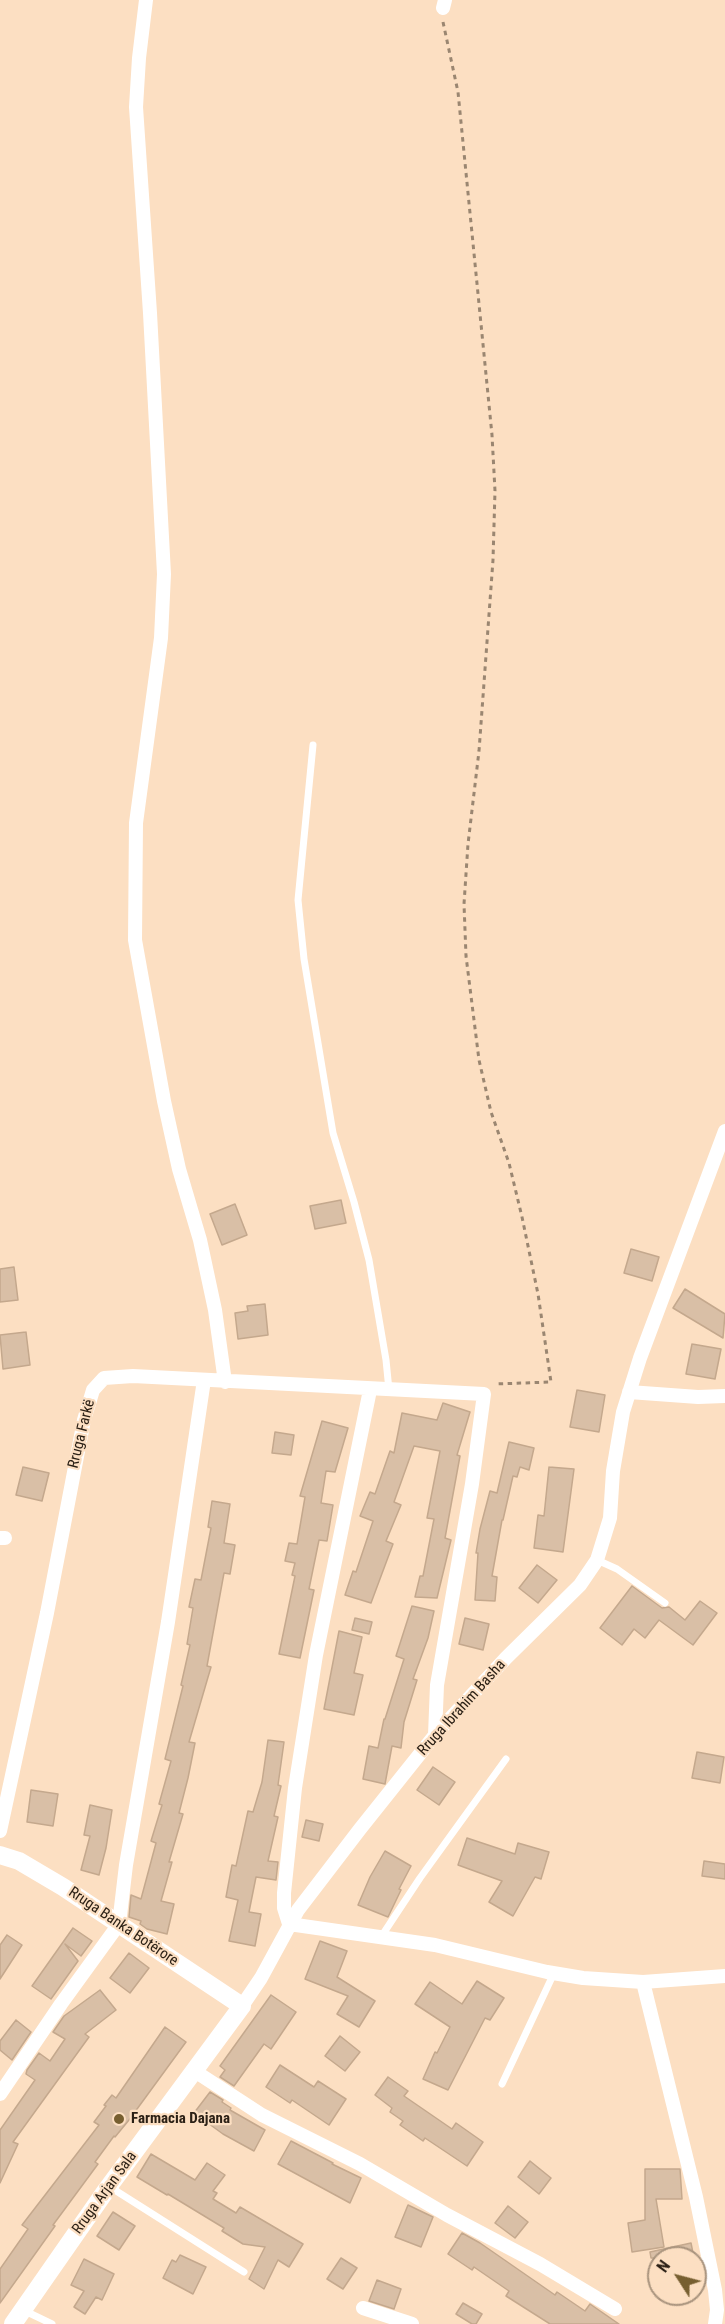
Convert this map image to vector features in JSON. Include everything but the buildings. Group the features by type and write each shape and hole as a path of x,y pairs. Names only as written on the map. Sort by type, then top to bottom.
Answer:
{"street":[{"path":"146,0 136,107 151,325 164,574 161,638 136,823 135,940 164,1101 179,1169 200,1240 215,1310 225,1382"},
{"name":"Rruga Ibrahim Basha","path":"242,2006 261,1978 289,1924 360,1829 435,1735 506,1658 580,1585 597,1560 609,1518 618,1436 629,1392 725,1131"},
{"name":"Rruga Farkë","path":"0,1832 47,1613 73,1466 93,1390 104,1378 115,1376 484,1394"},
{"path":"0,2094 119,1924 126,1864 168,1622 204,1380"},
{"path":"370,1389 316,1655 295,1788 284,1893 284,1908 289,1924 435,1945 583,1978 643,1982 725,1976"},
{"path":"629,1392 698,1397 725,1396"},
{"path":"435,1735 436,1685 472,1484 484,1394"},
{"name":"Rruga Banka Botërore","path":"0,1855 19,1861 40,1873 242,2006"},
{"path":"643,1982 696,2197 716,2290 715,2324"},
{"name":"Rruga Arjan Sala","path":"18,2317 109,2186 242,2006"},
{"path":"193,2070 262,2115 360,2164 447,2215 540,2264 615,2309"},
{"path":"363,2308 412,2324"}],"lane":[{"path":"313,745 298,900 304,959 333,1133 369,1260 389,1390"},
{"path":"597,1560 617,1569 665,1603"},
{"path":"381,1937 420,1878 506,1759"},
{"path":"502,2084 554,1973"},
{"path":"109,2186 244,2272"},
{"path":"18,2317 52,2324"}],"path":[{"path":"444,4 443,27 458,92 469,195 482,350 492,435 495,491 493,560 479,752 468,844 464,904 466,956 479,1060 491,1113 509,1163 522,1217 538,1294 551,1382 492,1384 484,1394"}],"place":[{"name":"Farmacia Dajana","path":"119,2119"}]}
